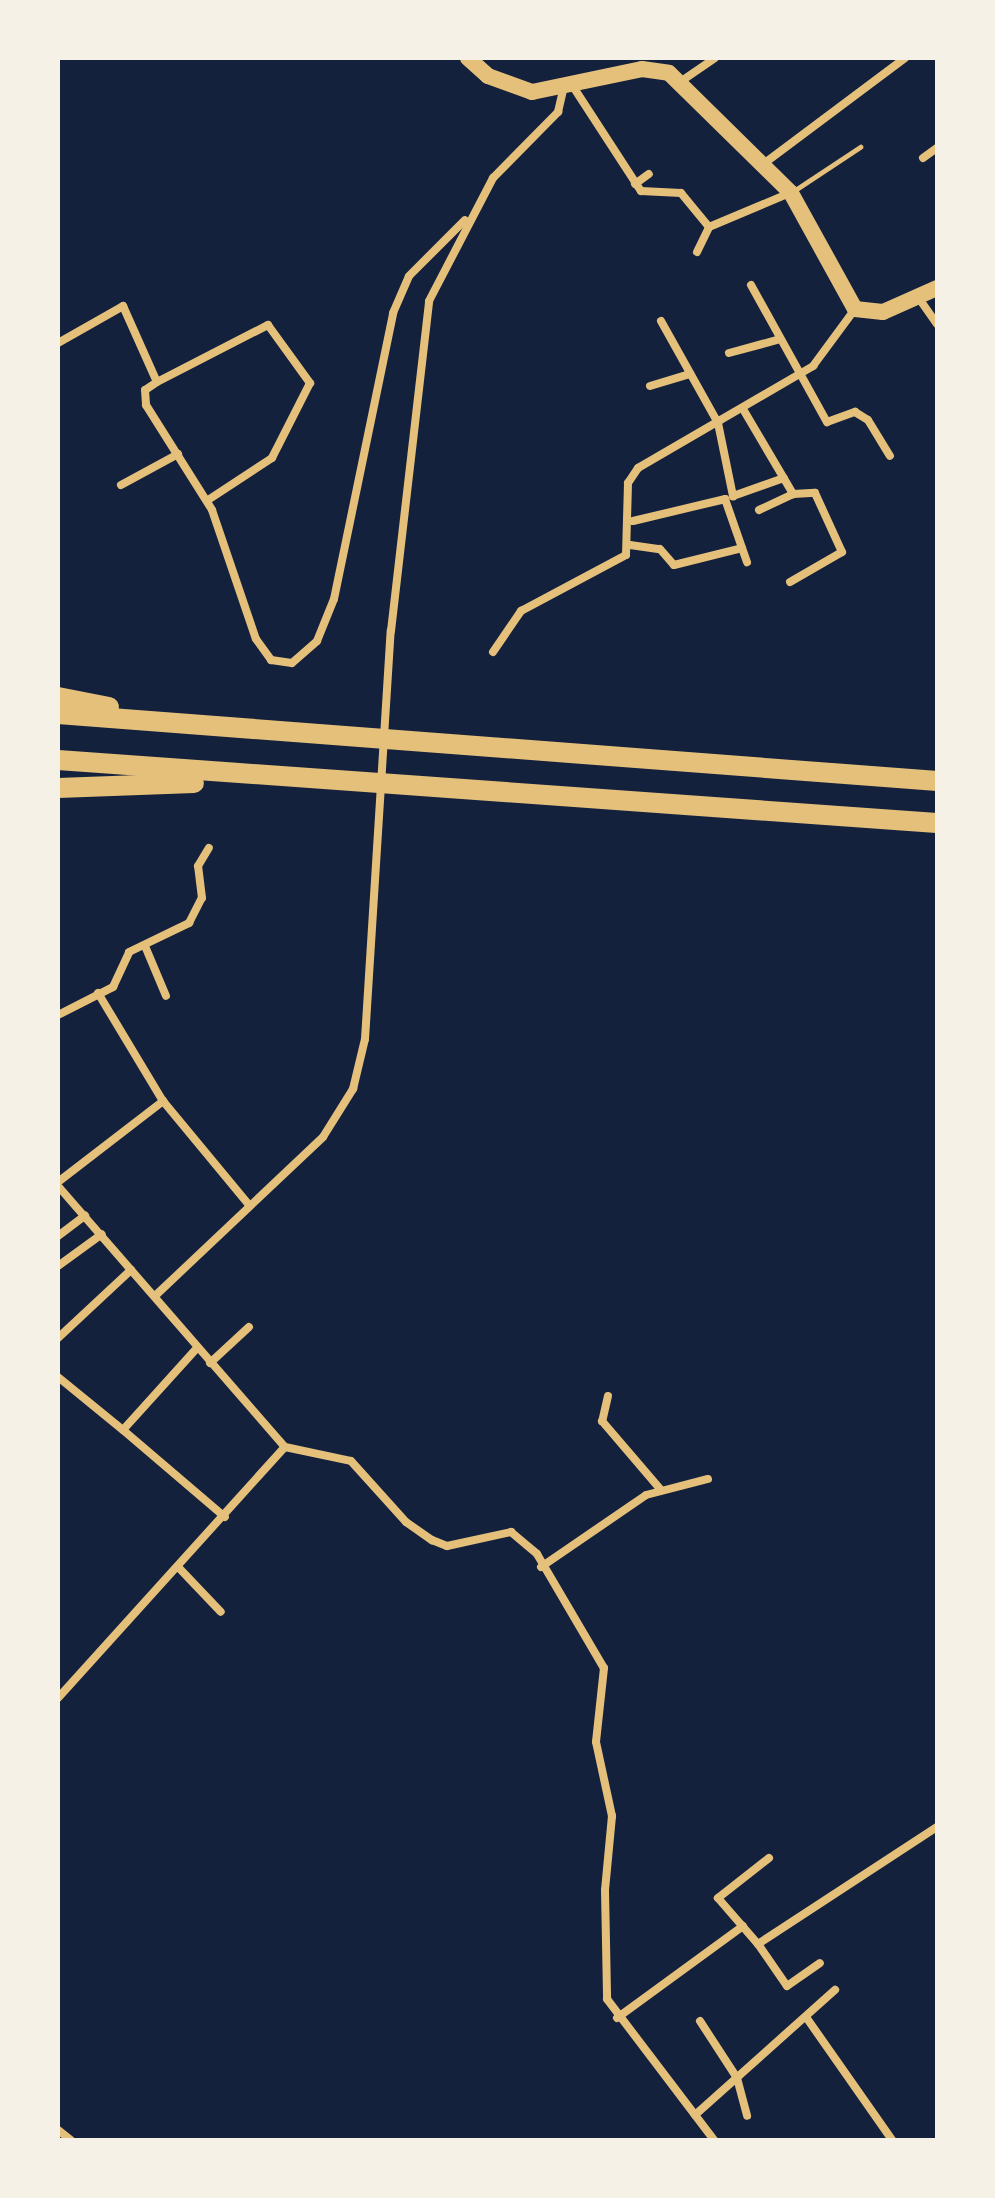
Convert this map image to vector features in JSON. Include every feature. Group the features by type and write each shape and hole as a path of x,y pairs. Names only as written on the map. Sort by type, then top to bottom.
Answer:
{"highway":[{"path":"58,697 198,724"},
{"path":"58,714 937,781"},
{"path":"58,760 258,779"},
{"path":"58,788 258,779 391,779 937,823"}],"main road":[{"path":"468,58 518,90 569,89 642,69 680,82 791,193 855,309 883,312 937,288"}],"street":[{"path":"680,82 715,58"},
{"path":"761,166 905,58"},
{"path":"156,1295 323,1137 353,1089 365,1039 391,631 419,352 445,257 493,178 558,112 569,89 641,191 681,193 709,227"},
{"path":"923,158 937,148"},
{"path":"635,184 649,174"},
{"path":"697,252 709,227 791,193"},
{"path":"208,500 272,458 310,383 271,325 157,382 145,390 146,405 208,500 256,639 271,660 306,657 334,599 393,313 423,258 473,213"},
{"path":"751,285 777,340 827,422 855,412 869,421 890,456"},
{"path":"918,297 937,324"},
{"path":"58,343 123,306 157,382"},
{"path":"493,652 521,611 619,562 630,545 632,474 677,439 718,423 797,376 832,349 855,309"},
{"path":"661,321 718,423 733,496 784,478"},
{"path":"729,353 777,340"},
{"path":"650,386 690,374"},
{"path":"743,409 793,494"},
{"path":"121,485 178,454"},
{"path":"759,510 793,494 815,493 842,552 790,582"},
{"path":"633,521 725,499 747,562"},
{"path":"630,545 660,549 674,565 742,548"},
{"path":"58,1015 118,979 122,958 189,923 199,910 198,866 209,848"},
{"path":"145,946 166,996"},
{"path":"98,993 163,1101 250,1206"},
{"path":"163,1101 58,1184 285,1447 351,1461 406,1522 447,1546 511,1532 529,1544 604,1668 596,1742 612,1816 604,1985 617,2018 714,2140"},
{"path":"58,1236 85,1216"},
{"path":"58,1266 102,1234"},
{"path":"58,1338 131,1270"},
{"path":"210,1363 249,1327"},
{"path":"123,1430 197,1348"},
{"path":"58,1377 225,1517"},
{"path":"608,1396 602,1421 661,1490"},
{"path":"58,1698 180,1569 285,1447"},
{"path":"541,1567 661,1490 708,1479"},
{"path":"180,1569 221,1612"},
{"path":"758,1944 937,1827"},
{"path":"769,1858 718,1898 758,1944 787,1986 820,1963"},
{"path":"617,2018 743,1926"},
{"path":"695,2115 835,1990"},
{"path":"806,2017 892,2140"},
{"path":"700,2021 737,2078 747,2116"},
{"path":"58,2130 71,2140"}],"lane":[{"path":"791,193 860,147"}]}
